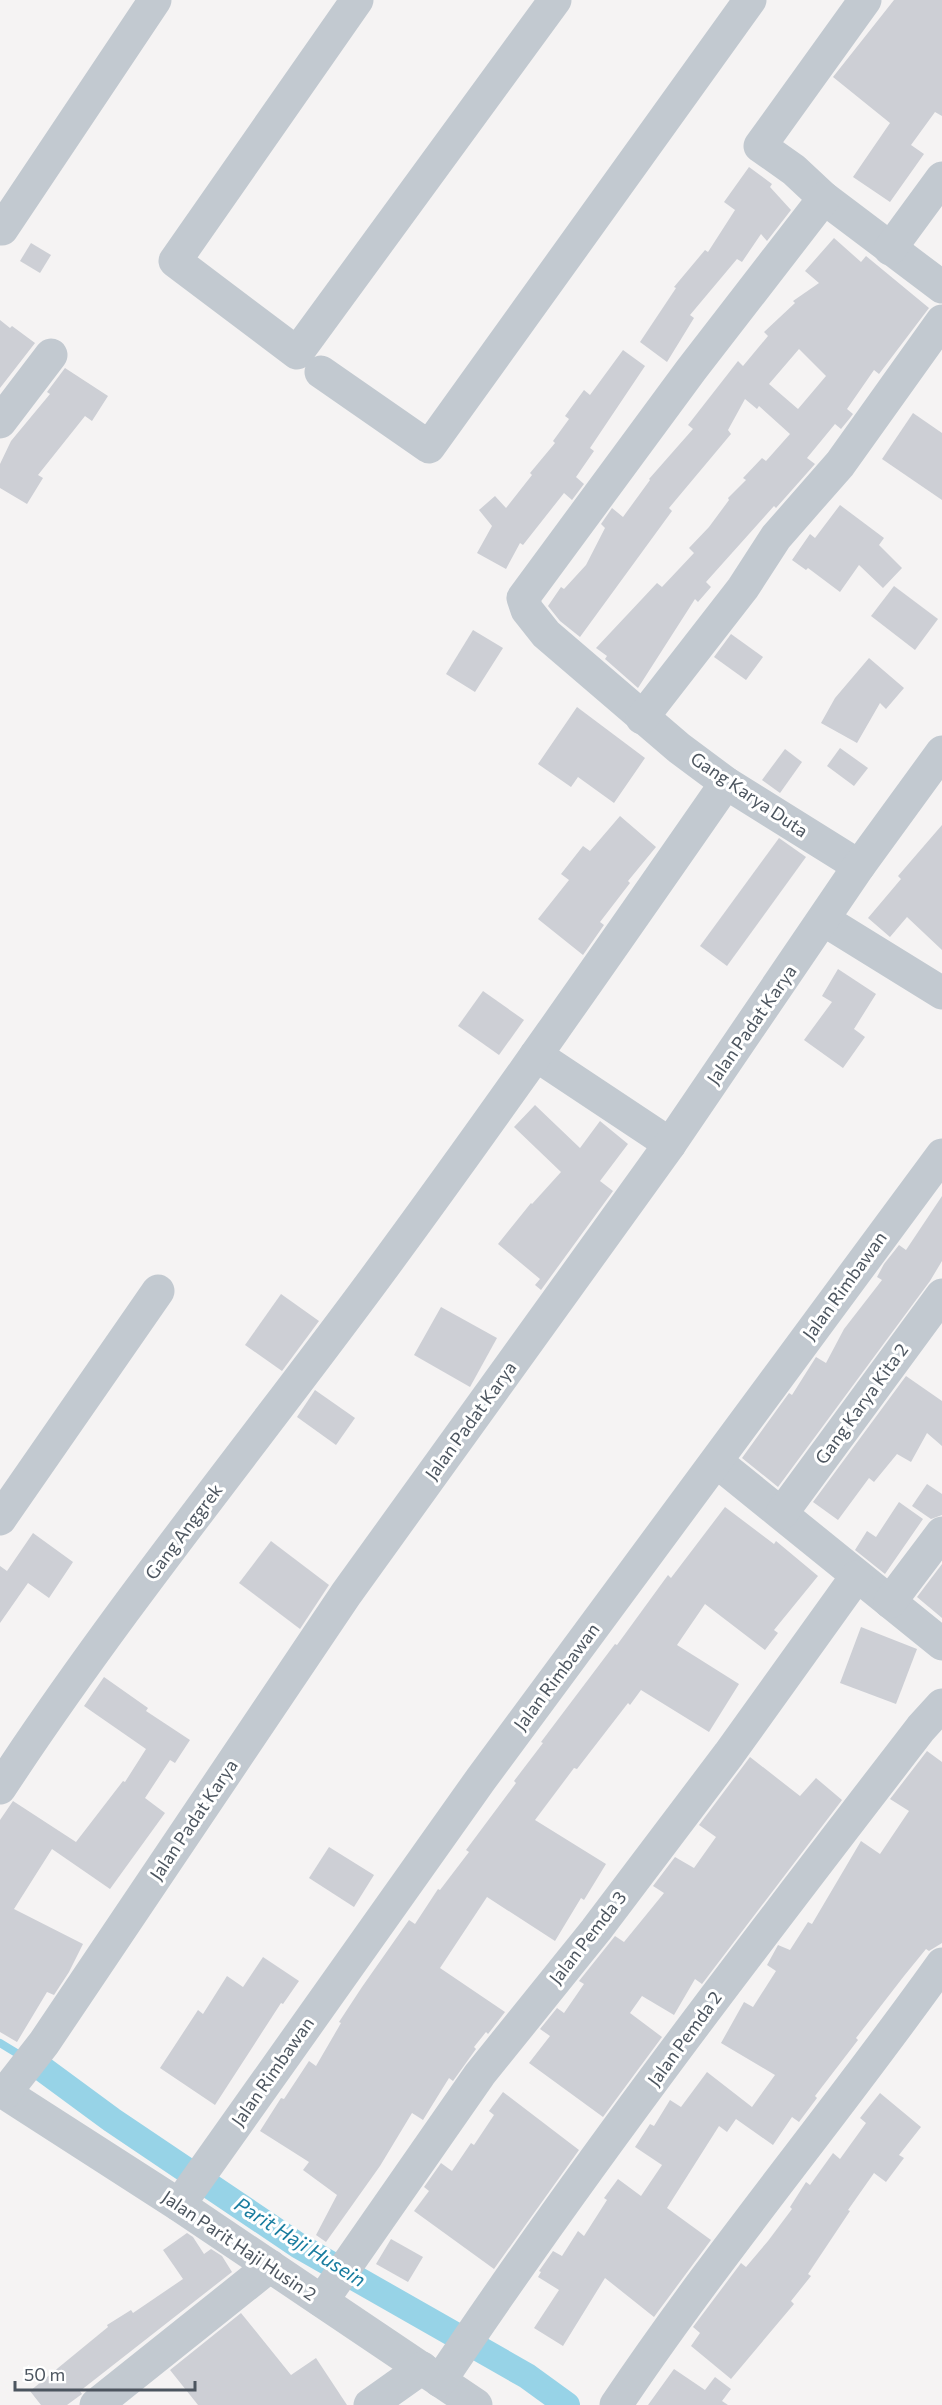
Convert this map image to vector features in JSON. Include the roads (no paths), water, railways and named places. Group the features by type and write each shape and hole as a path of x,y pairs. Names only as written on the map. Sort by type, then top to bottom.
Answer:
{"street":[{"path":"0,228 2,229 155,0"},
{"path":"357,0 176,261 297,353 555,0"},
{"path":"321,372 429,447 750,0"},
{"path":"865,0 760,146 794,170 825,198 942,287"},
{"path":"890,249 942,178"},
{"name":"Gang Karya Duta","path":"825,198 698,361 523,598 527,610 546,634 642,718 726,783 859,866"},
{"path":"642,718 743,588 776,537 840,464 942,321"},
{"path":"0,422 51,355"},
{"name":"Jalan Padat Karya","path":"8,2086 44,2043 346,1594 670,1144 859,866 942,752"},
{"name":"Gang Anggrek","path":"0,1788 52,1709 374,1280 536,1055 726,783"},
{"path":"824,920 942,993"},
{"path":"536,1055 670,1144"},
{"name":"Jalan Rimbawan","path":"179,2205 488,1769 942,1155"},
{"path":"0,1520 158,1292"},
{"name":"Gang Karya Kita 2","path":"782,1513 942,1295"},
{"path":"717,1462 782,1513 856,1577 942,1644"},
{"path":"890,1602 942,1533"},
{"name":"Jalan Pemda 3","path":"330,2288 480,2074 596,1930 708,1782 856,1577"},
{"name":"Jalan Pemda 2","path":"431,2375 469,2337 730,1977 921,1728 942,1705"},
{"path":"616,2405 747,2224 886,2043 942,1964"},
{"name":"Jalan Parit Haji Husin 2","path":"8,2086 270,2266 330,2288 431,2375 476,2405"},
{"path":"96,2405 270,2266"},
{"path":"370,2405 431,2375"}],"waterway":[{"path":"0,2043 23,2057"},
{"name":"Parit Haji Husein","path":"40,2067 112,2120 299,2246 527,2376 567,2405"}]}
